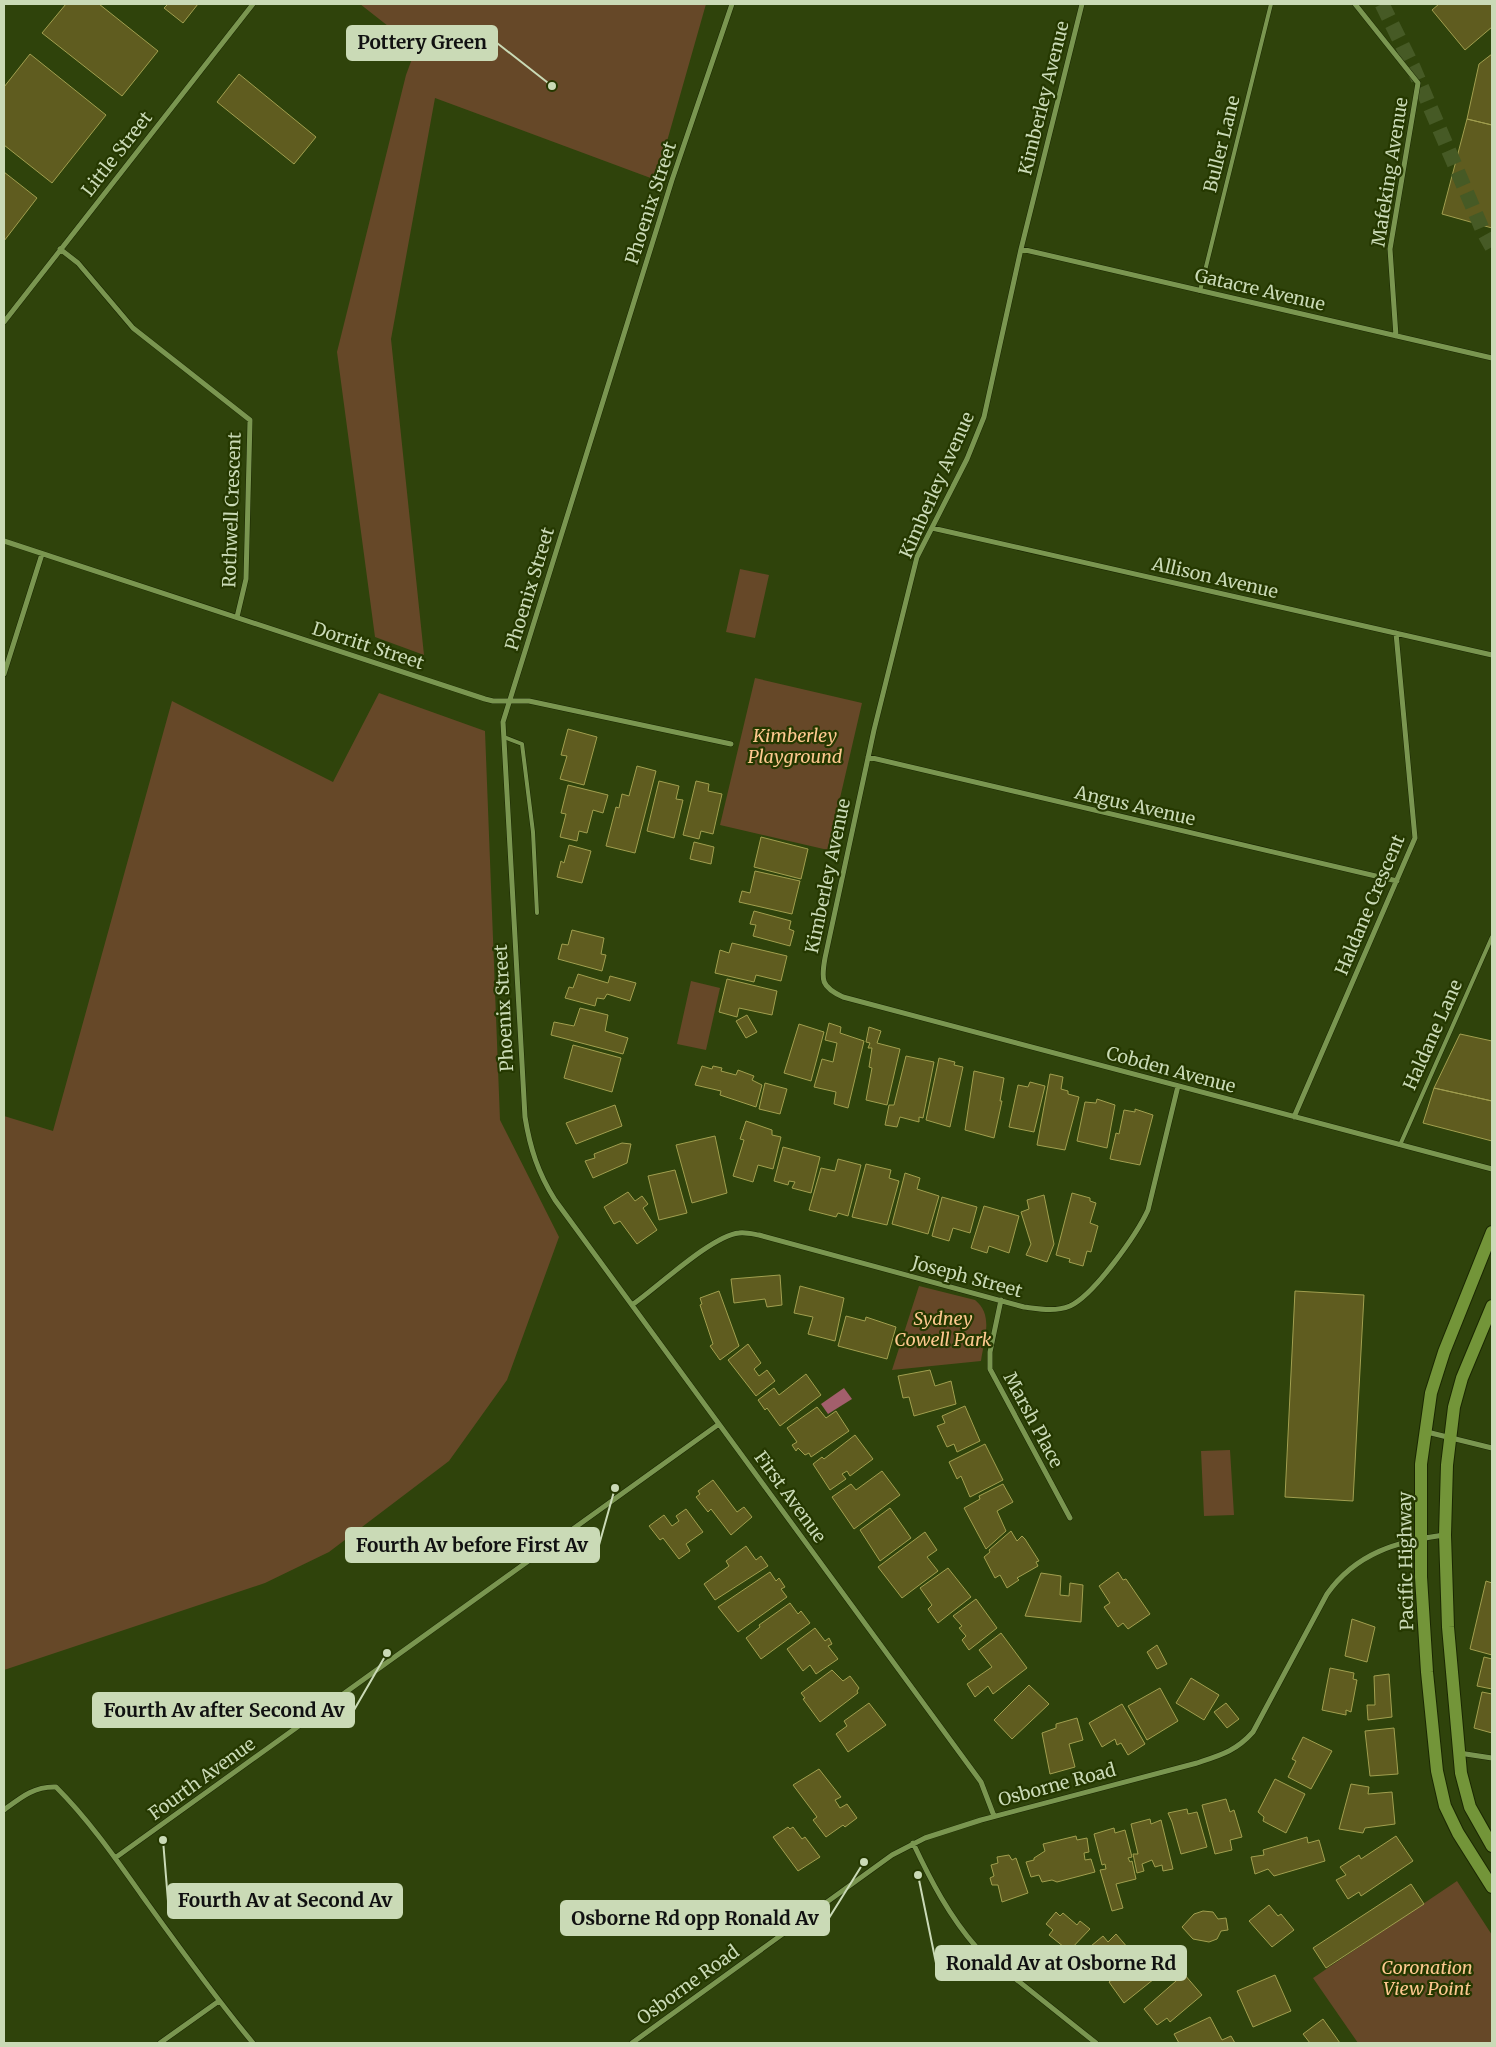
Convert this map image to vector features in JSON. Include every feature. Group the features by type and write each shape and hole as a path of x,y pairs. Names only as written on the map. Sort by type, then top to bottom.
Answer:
{"main road":[{"name":"Pacific Highway","path":"1492,1232 1444,1352 1431,1392 1421,1464 1420,1577 1427,1672 1438,1771 1445,1806 1458,1833 1492,1886"},
{"path":"1492,1306 1462,1378 1454,1407 1447,1465 1445,1534 1448,1627 1461,1774 1470,1807 1492,1846"}],"street":[{"name":"Little Street","path":"4,322 253,4"},
{"name":"Phoenix Street","path":"555,1200 542,1180 535,1161 529,1144 525,1117 503,722 672,180 732,4"},
{"name":"Kimberley Avenue","path":"843,997 833,992 824,984 822,974 868,757 917,556 967,459 984,416 1021,249 1082,4"},
{"name":"Mafeking Avenue","path":"1355,4 1418,83 1390,249 1396,336"},
{"name":"Rothwell Crescent","path":"60,249 78,263 133,328 250,420 246,579 237,617"},
{"name":"Gatacre Avenue","path":"1021,249 1492,358"},
{"name":"Allison Avenue","path":"932,528 1492,655"},
{"name":"Dorritt Street","path":"4,541 485,699 509,702 529,701 730,744"},
{"path":"4,674 42,554"},
{"name":"Haldane Crescent","path":"1294,1117 1415,838 1396,633"},
{"name":"Angus Avenue","path":"868,757 1396,881"},
{"name":"Cobden Avenue","path":"843,997 1492,1169"},
{"name":"Joseph Street","path":"632,1305 709,1245 726,1236 740,1232 759,1235 1024,1307 1048,1310 1062,1308 1079,1300 1098,1281 1135,1234 1148,1210 1178,1086"},
{"name":"First Avenue","path":"555,1200 981,1782 994,1816"},
{"name":"Marsh Place","path":"1001,1300 990,1352 990,1369 1070,1518"},
{"name":"Fourth Avenue","path":"115,1858 719,1424"},
{"path":"1426,1432 1492,1448"},
{"name":"Osborne Road","path":"632,2043 892,1855 913,1844 938,1833 994,1816 1197,1763 1224,1754 1240,1746 1253,1732 1334,1583 1379,1550 1398,1543 1445,1534"},
{"path":"1459,1753 1492,1758"},
{"path":"4,1810 34,1790 44,1787 56,1787 72,1803 115,1858 219,2001 253,2043"},
{"path":"913,1844 942,1901 961,1930 977,1948 1096,2043"},
{"path":"160,2043 219,2001"}],"lane":[{"name":"Buller Lane","path":"1200,291 1271,4"},
{"path":"504,737 522,744 533,832 537,913"},
{"name":"Haldane Lane","path":"1400,1145 1492,937"}],"green space":[{"path":"360,4 706,4 656,180 435,98 391,339 424,655 375,637 337,352 406,75 416,48"},
{"path":"740,569 769,575 755,638 726,632"},
{"name":"Kimberley Playground","path":"755,678 862,703 828,850 720,825"},
{"path":"379,693 485,731 500,1120 559,1237 507,1380 449,1461 329,1552 265,1583 4,1670 4,1116 53,1131 172,701 333,782"},
{"path":"691,981 720,988 706,1050 677,1044"},
{"name":"Sydney Cowell Park","path":"919,1286 975,1300 981,1306 986,1320 986,1328 981,1361 892,1370"},
{"path":"1230,1450 1234,1515 1204,1516 1201,1451"},
{"name":"Coronation View Point","path":"1457,1881 1492,1935 1492,2043 1358,2043 1313,1978"}],"shaded area":[{"path":"844,1388 852,1399 828,1414 821,1404"}],"building":[{"path":"66,4 99,4 158,51 122,96 42,33"},
{"path":"168,4 198,4 183,23 164,8"},
{"path":"1439,4 1492,4 1492,27 1465,50 1432,10"},
{"path":"30,54 106,115 52,183 4,145 4,87"},
{"path":"1492,54 1492,125 1467,119 1479,64"},
{"path":"239,74 316,137 294,164 217,102"},
{"path":"1467,119 1492,125 1492,228 1442,214"},
{"path":"4,172 37,198 4,241"},
{"path":"568,729 597,737 584,785 560,779 567,756 561,755"},
{"path":"637,766 656,771 635,853 606,846 616,807 619,808 622,794 629,796"},
{"path":"659,781 679,786 676,799 683,800 674,838 647,831"},
{"path":"696,781 709,784 708,791 722,794 713,834 701,831 699,839 683,835"},
{"path":"568,785 608,795 603,813 593,810 587,833 579,831 577,841 560,837 566,814 561,813"},
{"path":"761,837 808,849 801,879 754,867"},
{"path":"694,842 714,847 711,864 690,859"},
{"path":"569,845 591,851 582,883 557,877 561,861 564,863"},
{"path":"755,871 800,881 792,914 739,902 742,891 750,893"},
{"path":"754,911 791,921 789,929 794,931 790,946 753,936 756,925 750,924"},
{"path":"572,930 604,938 601,954 606,955 602,971 558,959 562,944 568,945"},
{"path":"732,943 787,956 781,981 756,975 754,982 715,973 720,950 729,953"},
{"path":"578,974 608,983 610,976 636,983 630,1001 607,994 604,999 597,998 595,1006 565,998 569,987 573,988"},
{"path":"727,979 777,991 772,1015 739,1008 737,1017 719,1012"},
{"path":"580,1008 608,1015 605,1031 628,1038 623,1054 551,1035 554,1022 574,1026"},
{"path":"747,1015 757,1032 746,1038 736,1021"},
{"path":"829,1023 841,1027 840,1033 864,1041 848,1108 834,1104 836,1092 814,1087 822,1059 833,1062 837,1043 825,1040"},
{"path":"799,1024 824,1032 811,1081 784,1073"},
{"path":"869,1027 881,1031 877,1043 900,1049 887,1105 866,1100 872,1068 869,1067 872,1048 868,1048 870,1043 866,1042"},
{"path":"1460,1034 1492,1041 1492,1101 1434,1088"},
{"path":"573,1045 621,1058 612,1092 564,1078"},
{"path":"906,1056 934,1062 923,1118 919,1117 919,1122 900,1117 897,1127 885,1125 889,1105 894,1105"},
{"path":"939,1058 955,1062 954,1065 963,1067 950,1127 926,1120"},
{"path":"702,1066 712,1069 713,1066 722,1068 721,1071 736,1075 738,1070 754,1076 752,1080 762,1085 756,1107 720,1095 721,1091 695,1085"},
{"path":"974,1071 1004,1078 1000,1101 1002,1101 994,1138 965,1130"},
{"path":"1050,1074 1063,1077 1061,1089 1068,1091 1068,1094 1079,1097 1065,1150 1037,1145"},
{"path":"1030,1082 1045,1086 1034,1132 1009,1127 1018,1085 1028,1087"},
{"path":"765,1083 787,1089 780,1114 759,1109"},
{"path":"1434,1088 1492,1101 1492,1141 1423,1123"},
{"path":"1097,1099 1115,1105 1107,1148 1077,1141 1085,1102 1096,1103"},
{"path":"615,1105 622,1126 576,1144 566,1123"},
{"path":"1135,1109 1153,1115 1140,1165 1110,1159 1116,1133 1119,1134 1124,1110 1135,1112"},
{"path":"746,1121 772,1130 772,1135 781,1137 773,1169 758,1165 753,1182 733,1176 744,1140 740,1139"},
{"path":"715,1136 727,1193 692,1203 676,1145"},
{"path":"622,1143 631,1144 627,1163 593,1178 585,1161 595,1158 594,1154"},
{"path":"783,1147 820,1157 811,1193 792,1188 795,1182 789,1181 788,1185 774,1181"},
{"path":"838,1159 861,1165 848,1216 838,1213 836,1217 809,1210 821,1168 835,1171"},
{"path":"866,1164 891,1170 889,1178 899,1181 887,1225 852,1217"},
{"path":"675,1170 687,1213 659,1220 648,1176"},
{"path":"905,1173 920,1178 917,1189 939,1196 928,1234 892,1224"},
{"path":"628,1192 635,1201 642,1196 648,1204 643,1208 657,1230 637,1244 620,1221 614,1224 604,1207"},
{"path":"1072,1193 1090,1198 1090,1201 1096,1203 1090,1223 1098,1226 1091,1252 1087,1251 1083,1266 1069,1262 1070,1259 1056,1255"},
{"path":"1044,1195 1054,1244 1047,1262 1026,1255 1031,1244 1021,1212 1029,1209 1027,1200"},
{"path":"942,1197 977,1207 970,1233 953,1228 949,1241 932,1236"},
{"path":"984,1206 1019,1216 1009,1253 989,1246 987,1253 971,1248"},
{"path":"780,1275 782,1305 767,1307 765,1299 734,1303 731,1279"},
{"path":"800,1286 844,1298 835,1341 808,1334 813,1317 794,1313"},
{"path":"719,1291 739,1346 720,1360 710,1346 713,1344 700,1305 702,1304 700,1298"},
{"path":"1295,1291 1364,1295 1353,1501 1285,1497"},
{"path":"846,1316 865,1321 866,1317 896,1327 887,1359 838,1346"},
{"path":"748,1344 761,1363 754,1369 759,1376 767,1370 775,1381 756,1396 728,1360"},
{"path":"930,1370 935,1386 951,1381 956,1404 914,1416 909,1397 903,1398 898,1376"},
{"path":"806,1374 821,1395 780,1426 767,1408 765,1410 758,1400 774,1388 779,1395"},
{"path":"965,1406 980,1441 957,1452 954,1444 947,1447 937,1426 945,1423 942,1416"},
{"path":"817,1407 826,1418 836,1411 849,1431 811,1457 809,1453 805,1455 798,1448 796,1451 792,1445 797,1442 787,1428"},
{"path":"855,1435 873,1459 850,1476 847,1471 842,1474 846,1479 830,1490 813,1464 822,1457 824,1459"},
{"path":"985,1444 1003,1480 970,1497 961,1476 957,1479 949,1462"},
{"path":"882,1471 900,1495 854,1529 832,1497 851,1484 856,1490"},
{"path":"713,1480 737,1512 744,1507 752,1517 731,1535 711,1509 708,1512 696,1497 700,1494 698,1491"},
{"path":"1003,1484 1013,1502 997,1511 1006,1531 986,1549 964,1508 980,1499 979,1496"},
{"path":"890,1508 911,1538 880,1561 860,1530"},
{"path":"686,1509 703,1532 686,1544 690,1551 679,1559 663,1538 660,1540 649,1526 664,1515 672,1526 679,1521 676,1516"},
{"path":"1011,1531 1017,1541 1022,1536 1025,1539 1039,1561 1036,1562 1038,1566 1017,1578 1019,1580 1007,1588 1000,1575 995,1578 984,1557 990,1552 989,1550"},
{"path":"925,1532 937,1550 927,1557 938,1571 902,1598 878,1567"},
{"path":"746,1546 756,1560 761,1556 768,1566 715,1600 704,1584 729,1566 726,1561"},
{"path":"948,1568 971,1597 938,1623 928,1609 932,1605 920,1588"},
{"path":"770,1572 776,1581 779,1578 785,1587 781,1589 787,1597 738,1632 718,1607"},
{"path":"1118,1572 1123,1580 1126,1579 1150,1614 1128,1629 1123,1623 1118,1627 1104,1607 1110,1603 1099,1586"},
{"path":"1041,1573 1061,1576 1060,1595 1069,1596 1070,1583 1083,1585 1081,1622 1025,1616"},
{"path":"1486,1581 1492,1583 1492,1655 1470,1649"},
{"path":"976,1599 997,1628 969,1650 962,1640 966,1636 959,1628 962,1626 953,1616"},
{"path":"790,1603 798,1614 801,1611 810,1623 761,1659 746,1638 760,1627 759,1625"},
{"path":"1352,1619 1375,1627 1367,1662 1345,1656"},
{"path":"815,1628 825,1641 829,1638 832,1644 828,1646 838,1659 816,1674 810,1665 803,1671 787,1649"},
{"path":"1001,1633 1027,1668 993,1694 988,1686 975,1697 967,1684 992,1667 979,1650"},
{"path":"1157,1645 1167,1664 1157,1669 1147,1652"},
{"path":"1484,1657 1492,1659 1492,1689 1477,1686"},
{"path":"1330,1668 1354,1673 1353,1679 1357,1680 1351,1712 1346,1710 1346,1715 1322,1710"},
{"path":"832,1670 843,1681 850,1676 859,1688 858,1693 820,1722 803,1699 805,1698 801,1693"},
{"path":"1389,1674 1392,1717 1368,1720 1367,1705 1375,1705 1374,1676"},
{"path":"1191,1678 1219,1695 1204,1720 1176,1703"},
{"path":"1029,1685 1049,1704 1012,1739 994,1720"},
{"path":"1160,1688 1178,1721 1147,1740 1128,1706"},
{"path":"1482,1692 1492,1694 1492,1733 1474,1728"},
{"path":"869,1703 886,1725 848,1752 836,1734 847,1726 844,1721"},
{"path":"1226,1703 1239,1719 1227,1728 1214,1712"},
{"path":"1122,1704 1145,1744 1128,1755 1121,1743 1117,1745 1115,1739 1102,1747 1089,1723"},
{"path":"1077,1718 1083,1740 1069,1744 1075,1767 1050,1774 1042,1733 1056,1728 1056,1724"},
{"path":"1394,1728 1398,1774 1370,1776 1365,1731"},
{"path":"1303,1737 1332,1751 1311,1789 1288,1777 1296,1761 1292,1759"},
{"path":"819,1769 841,1797 835,1800 840,1808 847,1804 857,1818 826,1837 813,1820 817,1817 793,1785"},
{"path":"1275,1779 1305,1794 1286,1833 1263,1821 1264,1817 1258,1812"},
{"path":"1351,1784 1369,1787 1368,1794 1392,1792 1395,1824 1365,1828 1363,1833 1339,1829"},
{"path":"1226,1799 1230,1812 1234,1810 1242,1837 1230,1840 1232,1850 1215,1854 1202,1805"},
{"path":"1187,1809 1188,1814 1197,1812 1207,1847 1181,1854 1168,1813"},
{"path":"1150,1819 1151,1824 1161,1820 1173,1869 1163,1871 1162,1865 1155,1867 1152,1860 1142,1864 1144,1871 1137,1873 1133,1854 1138,1854 1131,1824"},
{"path":"788,1827 790,1829 793,1827 802,1839 805,1837 820,1857 798,1871 773,1837"},
{"path":"1114,1828 1115,1833 1125,1830 1132,1857 1128,1858 1130,1862 1132,1861 1136,1879 1116,1884 1123,1908 1112,1911 1100,1870 1106,1869 1105,1864 1102,1865 1094,1834"},
{"path":"1076,1836 1077,1840 1087,1838 1089,1852 1084,1853 1085,1860 1091,1859 1095,1872 1057,1882 1052,1880 1042,1882 1039,1875 1031,1877 1026,1862 1034,1860 1034,1858 1045,1851 1043,1844"},
{"path":"1396,1836 1413,1861 1361,1896 1359,1892 1348,1899 1336,1880 1346,1875 1340,1867 1359,1855 1361,1859"},
{"path":"1307,1837 1308,1843 1319,1840 1325,1861 1274,1876 1268,1869 1255,1874 1251,1857 1264,1855 1263,1850"},
{"path":"1009,1855 1012,1860 1016,1858 1028,1893 1002,1902 998,1885 992,1885 990,1878 994,1876 991,1865 998,1863 997,1857"},
{"path":"1411,1884 1424,1904 1326,1968 1313,1948"},
{"path":"1269,1905 1278,1916 1281,1914 1294,1930 1272,1947 1249,1921"},
{"path":"1203,1911 1213,1912 1218,1919 1226,1918 1228,1930 1221,1931 1217,1939 1209,1942 1193,1939 1182,1927 1194,1914"},
{"path":"1056,1912 1060,1916 1063,1913 1077,1925 1080,1921 1090,1929 1069,1951 1049,1935 1053,1930 1046,1924"},
{"path":"1116,1934 1134,1955 1112,1972 1107,1966 1095,1975 1079,1956 1103,1936 1108,1942"},
{"path":"1150,1951 1164,1971 1124,2003 1109,1982"},
{"path":"1184,1974 1202,1995 1170,2022 1167,2018 1157,2025 1144,2009"},
{"path":"1275,1975 1291,2011 1253,2027 1237,1991"},
{"path":"1210,2017 1222,2040 1231,2036 1235,2043 1179,2043 1174,2034"},
{"path":"1323,2019 1340,2043 1310,2043 1303,2034"}],"tunnel":[{"path":"1382,4 1413,67 1483,231 1492,247"}],"place":[{"name":"Pottery Green","path":"552,86"},
{"name":"Fourth Av before First Av","path":"615,1488"},
{"name":"Fourth Av after Second Av","path":"387,1653"},
{"name":"Fourth Av at Second Av","path":"163,1840"},
{"name":"Osborne Rd opp Ronald Av","path":"864,1862"},
{"name":"Ronald Av at Osborne Rd","path":"918,1875"}]}
